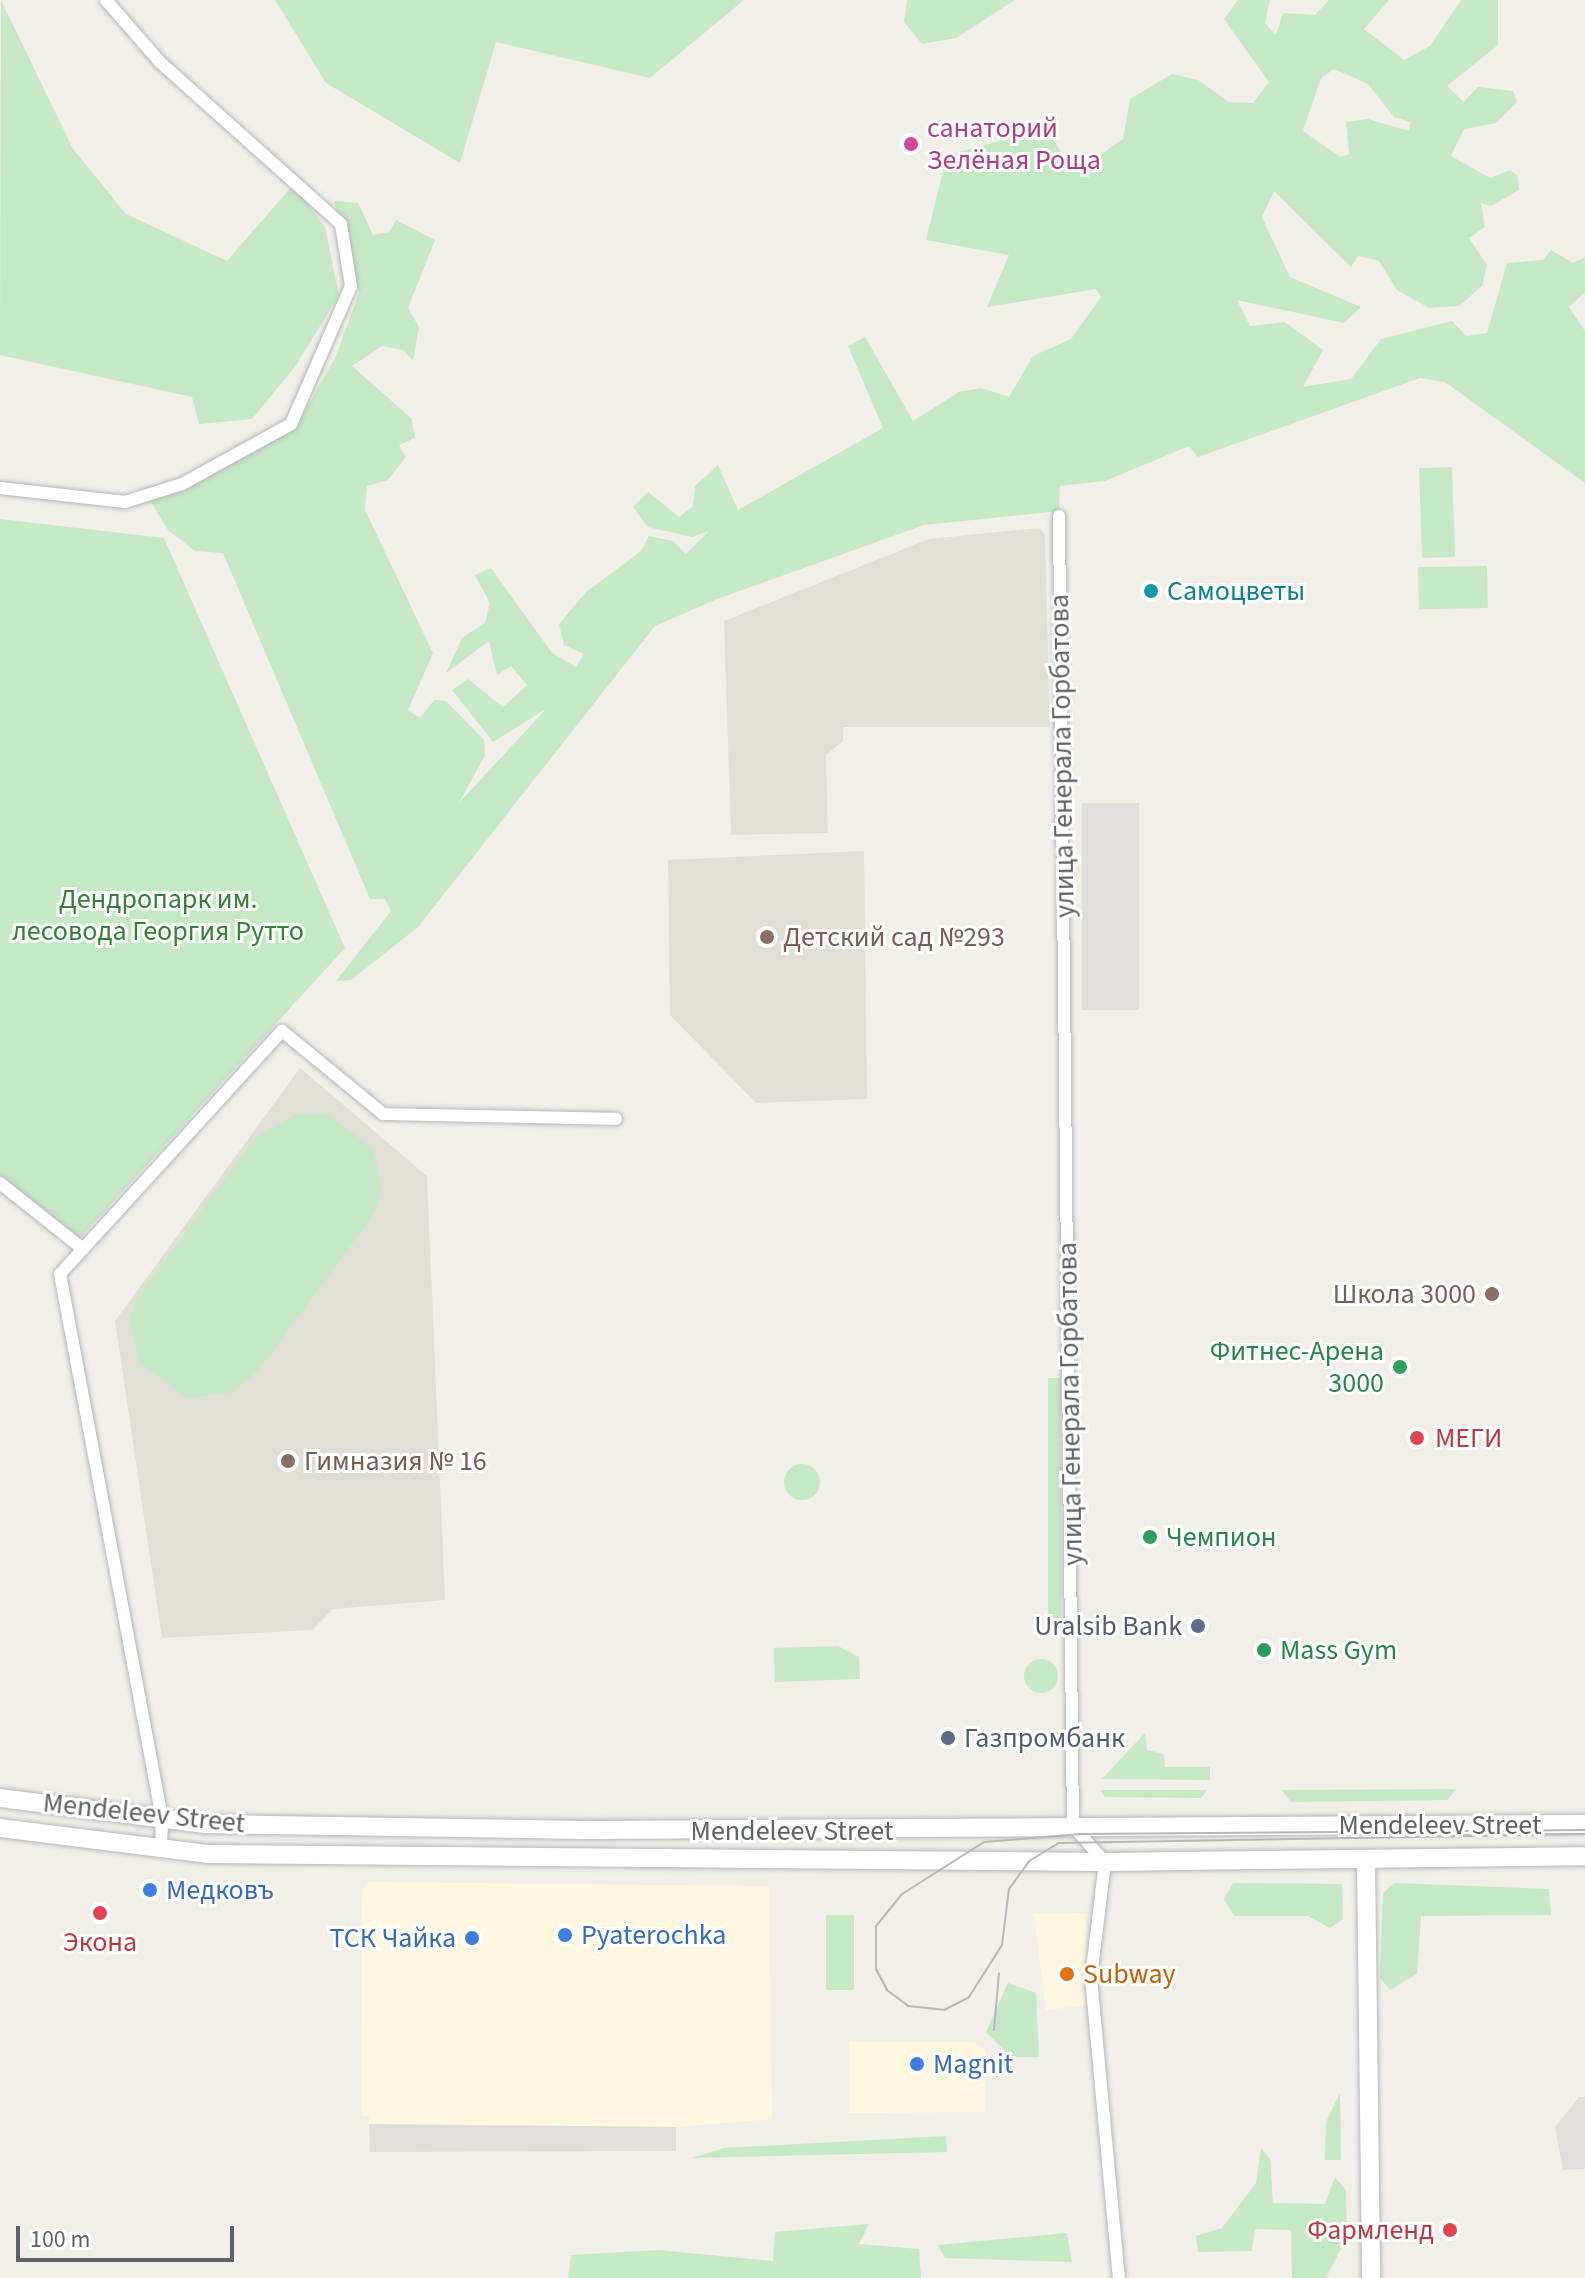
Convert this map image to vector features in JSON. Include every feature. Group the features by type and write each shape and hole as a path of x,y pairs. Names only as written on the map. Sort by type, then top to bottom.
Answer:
{"main road":[{"name":"Mendeleev Street","path":"0,1798 162,1818 588,1830 1585,1824"},
{"name":"Mendeleev Street","path":"0,1828 161,1848 1105,1862 1585,1856"},
{"path":"1366,1860 1371,2278"}],"street":[{"path":"0,488 125,502 182,484 291,424 351,286 341,224 160,62 106,0"},
{"name":"улица Генерала Горбатова","path":"1059,516 1073,1826"},
{"path":"161,1848 162,1818 60,1274 282,1031 383,1114 616,1119"},
{"path":"0,1183 83,1249"},
{"path":"1073,1826 1105,1862 1092,1992 1119,2278"}],"shaded area":[{"path":"1039,528 1045,535 1050,727 843,727 843,741 826,755 828,833 731,835 724,621 929,539"},
{"path":"1082,803 1139,803 1139,1010 1082,1010"},
{"name":"Детский сад №293","path":"864,851 867,1099 756,1103 670,1015 668,860"},
{"name":"Гимназия № 16","path":"300,1068 427,1176 445,1600 333,1609 312,1630 162,1638 115,1321"},
{"path":"369,1882 769,1886 772,2119 676,2127 369,2124 369,2116 361,2116 362,1890"},
{"path":"1085,1913 1089,2005 1046,2010 1034,1914"},
{"path":"849,2042 973,2042 986,2051 986,2112 849,2113"},
{"path":"1579,2097 1585,2097 1585,2169 1563,2170 1555,2127"},
{"path":"369,2124 676,2127 676,2151 370,2152"}],"green space":[{"path":"1,0 73,149 126,214 227,261 293,185 325,227 339,295 295,367 252,419 199,424 192,397 0,355"},
{"path":"275,0 744,0 650,78 496,42 460,163 326,83"},
{"path":"907,0 1015,0 956,38 922,44 904,22"},
{"path":"1238,0 1270,0 1265,23 1276,35 1283,13 1315,15 1329,0 1389,0 1364,29 1404,60 1430,46 1461,0 1498,0 1498,45 1447,86 1464,102 1478,87 1513,91 1517,102 1496,123 1464,129 1451,156 1490,178 1510,170 1518,176 1519,190 1491,206 1481,203 1485,227 1469,238 1487,265 1482,286 1459,306 1429,308 1397,290 1379,261 1358,256 1351,267 1274,191 1262,217 1290,277 1361,307 1344,323 1237,300 1250,326 1285,322 1323,350 1303,387 1351,379 1381,339 1452,321 1466,336 1487,333 1507,263 1543,260 1551,250 1573,263 1585,257 1585,292 1569,307 1585,331 1585,483 1445,382 1420,378 1198,457 1189,446 1105,481 1060,486 1059,511 924,525 717,599 655,626 418,927 351,980 336,981 391,911 385,899 370,899 223,553 195,551 168,530 149,499 297,425 336,356 359,293 334,201 358,203 373,235 389,232 396,220 435,240 408,308 419,327 413,361 403,350 382,346 352,366 412,419 415,438 399,445 406,457 388,480 367,486 365,510 433,653 408,710 420,718 434,700 446,701 484,740 485,755 459,803 546,709 493,742 452,690 468,679 503,707 527,685 511,666 497,675 489,641 446,673 462,638 485,623 490,603 475,575 491,568 552,653 576,667 584,654 564,645 559,624 586,592 640,552 649,536 673,541 686,554 709,531 692,537 648,527 633,507 648,492 679,517 693,506 695,486 718,465 738,510 883,428 848,346 865,337 913,421 959,392 981,388 1009,397 1033,356 1071,339 1101,297 1096,289 987,307 1009,255 926,240 947,155 1046,128 1074,173 1123,139 1130,99 1172,74 1198,80 1229,102 1253,103 1269,82 1224,19","holes":["1334,69 1368,84 1394,117 1411,122 1409,131 1368,119 1346,122 1349,154 1340,157 1303,131 1321,78"]},
{"path":"1452,467 1455,557 1422,558 1419,468"},
{"name":"Дендропарк им. лесовода Георгия Рутто","path":"0,519 164,538 345,948 80,1238 0,1175"},
{"path":"1487,566 1488,608 1419,609 1418,567"},
{"path":"296,1114 328,1114 374,1150 382,1189 376,1211 259,1370 233,1392 188,1398 139,1363 130,1320 137,1297 255,1138"},
{"path":"1048,1378 1061,1378 1061,1632 1048,1632"},
{"path":"802,1464 815,1469 820,1482 815,1495 802,1500 789,1495 784,1482 789,1469"},
{"path":"838,1646 859,1657 860,1679 775,1682 774,1648"},
{"path":"1041,1659 1053,1664 1058,1676 1053,1688 1041,1693 1029,1688 1024,1676 1029,1664"},
{"path":"1145,1733 1147,1750 1164,1754 1165,1767 1210,1767 1210,1780 1102,1779"},
{"path":"1457,1789 1447,1800 1291,1802 1282,1790"},
{"path":"1100,1790 1207,1790 1201,1798 1105,1797"},
{"path":"1233,1883 1342,1884 1343,1919 1330,1928 1308,1916 1234,1916 1224,1899"},
{"path":"1394,1883 1549,1889 1551,1915 1421,1916 1417,1974 1390,1990 1380,1978 1383,1893"},
{"path":"826,1915 854,1915 854,1990 826,1990"},
{"path":"1008,1983 1036,1993 1039,2057 1011,2057 986,2032"},
{"path":"1340,2093 1341,2160 1325,2160 1326,2122"},
{"path":"946,2136 947,2152 692,2158 724,2148"},
{"path":"1261,2148 1270,2159 1273,2203 1325,2204 1335,2177 1346,2190 1347,2237 1326,2278 1292,2278 1291,2230 1255,2229 1252,2251 1198,2252 1196,2236 1222,2228 1256,2183"},
{"path":"869,2224 859,2244 919,2249 921,2278 568,2278 571,2255 659,2250 773,2261 775,2232"},
{"path":"1067,2233 1072,2262 945,2258 938,2245"}],"tram line":[{"path":"1585,1830 1081,1834 984,1842 902,1894 876,1926 876,1969 887,1990 908,2006 944,2010 969,1997 1002,1945 1009,1889 1029,1861 1059,1843 1585,1834"},
{"path":"994,2030 999,1973"}],"place":[{"name":"санаторий Зелёная Роща","path":"911,144"},
{"name":"Самоцветы","path":"1151,591"},
{"name":"Детский сад №293","path":"767,937"},
{"name":"Школа 3000","path":"1492,1294"},
{"name":"Фитнес-Арена 3000","path":"1400,1367"},
{"name":"МЕГИ","path":"1417,1438"},
{"name":"Гимназия № 16","path":"288,1461"},
{"name":"Чемпион","path":"1150,1537"},
{"name":"Uralsib Bank","path":"1198,1626"},
{"name":"Mass Gym","path":"1264,1650"},
{"name":"Газпромбанк","path":"948,1738"},
{"name":"Медковъ","path":"150,1890"},
{"name":"Экона","path":"100,1913"},
{"name":"Pyaterochka","path":"565,1935"},
{"name":"ТСК Чайка","path":"472,1938"},
{"name":"Subway","path":"1067,1974"},
{"name":"Magnit","path":"917,2064"},
{"name":"Фармленд","path":"1450,2230"}]}
